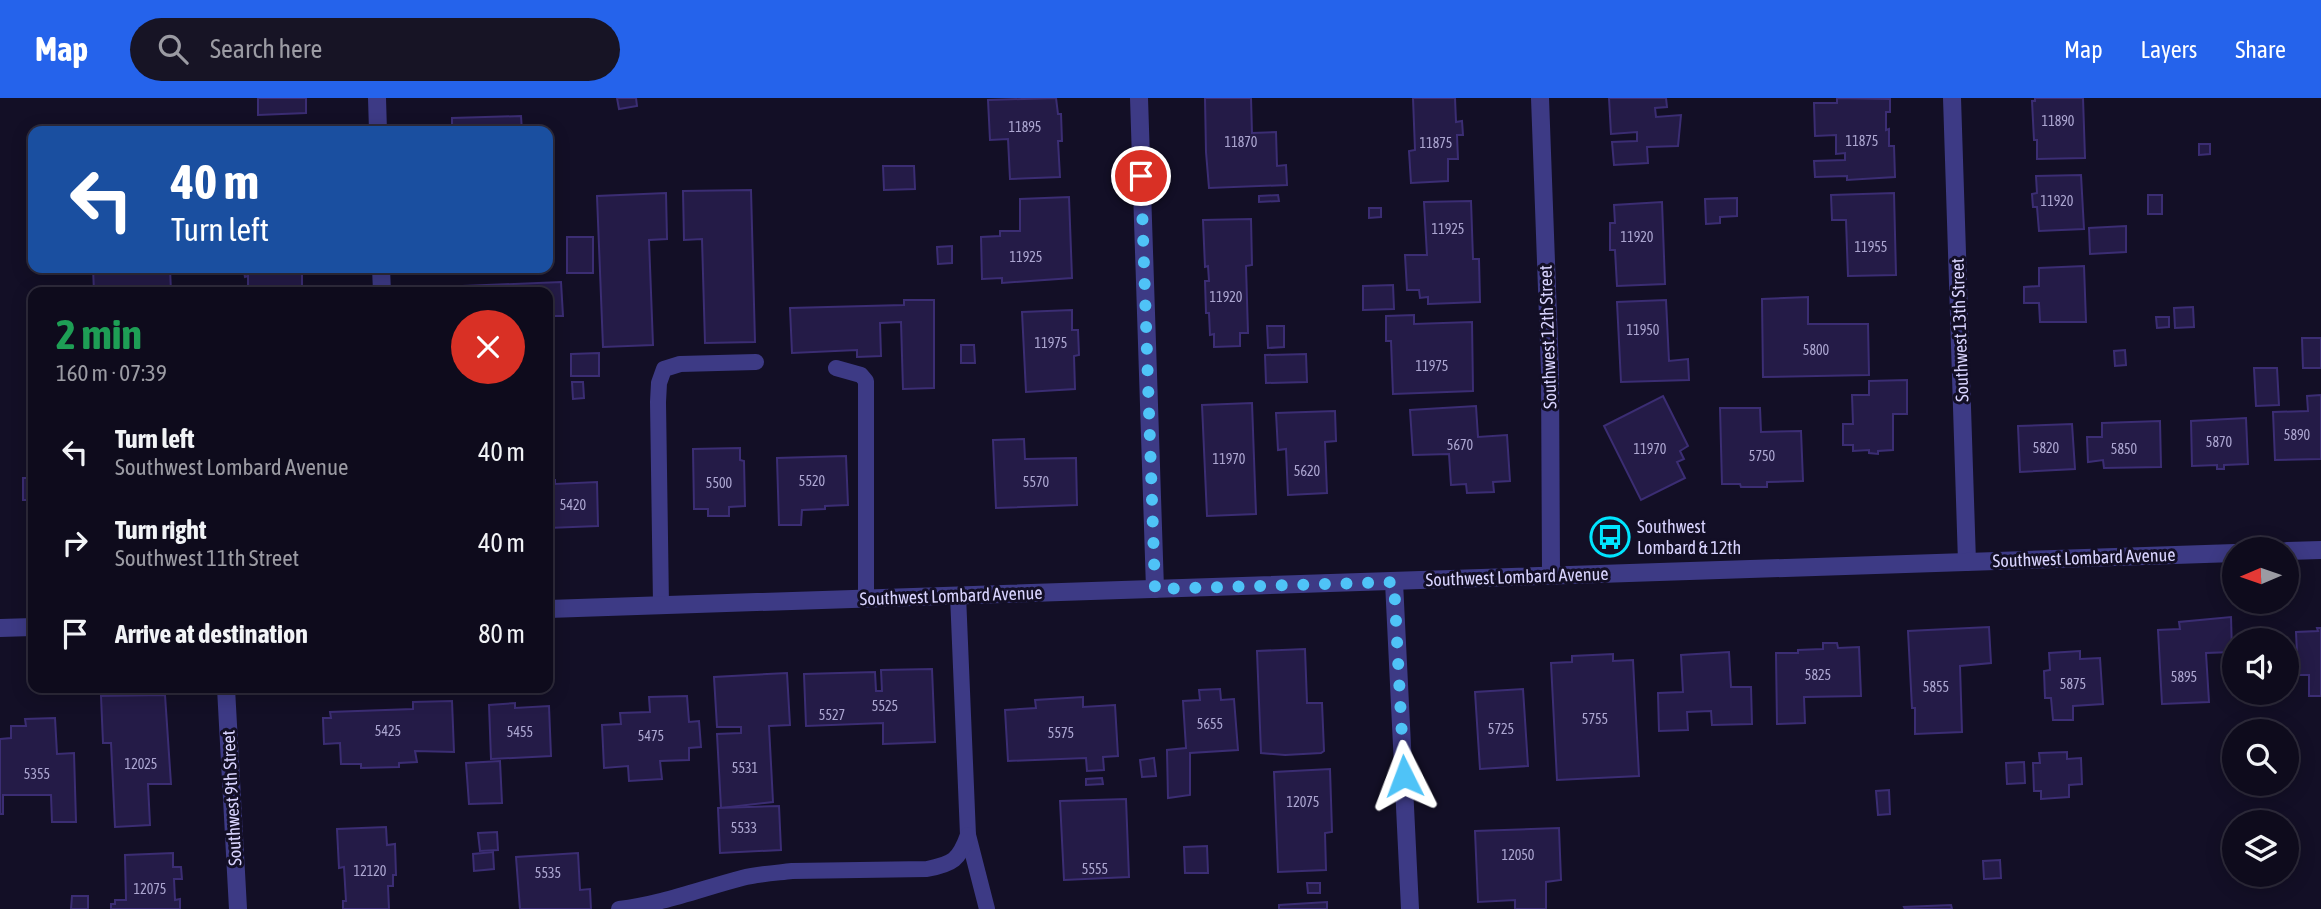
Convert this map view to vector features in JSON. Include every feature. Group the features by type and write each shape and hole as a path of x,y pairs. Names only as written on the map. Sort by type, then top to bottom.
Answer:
{"street":[{"path":"377,98 378,126"},
{"path":"1139,98 1155,589"},
{"name":"Southwest 12th Street","path":"1541,98 1549,371 1551,576"},
{"name":"Southwest 13th Street","path":"1952,98 1967,562"},
{"path":"2300,551 2321,550"},
{"name":"Southwest Lombard Avenue","path":"553,609 2222,553"},
{"path":"1394,582 1410,909"},
{"path":"0,628 28,626"},
{"name":"Southwest 9th Street","path":"226,693 238,909"}],"lane":[{"path":"661,605 659,383 664,369 680,364 756,362"},
{"path":"836,368 861,375 866,381 868,394 866,598"},
{"path":"958,595 968,835 987,909"},
{"path":"619,909 647,906 745,877 792,871 927,869 947,865 962,854 968,835"}],"building":[{"path":"258,98 306,98 306,113 258,115"},
{"path":"617,98 636,98 637,106 619,109"},
{"path":"1056,98 1058,114 1061,114 1062,141 1058,141 1060,177 1010,179 1008,139 990,140 988,100"},
{"path":"1205,98 1251,98 1252,133 1276,132 1277,166 1286,165 1287,185 1209,188"},
{"path":"1413,98 1455,98 1456,122 1462,121 1463,135 1457,135 1458,159 1448,159 1448,181 1411,183 1409,151 1415,150"},
{"path":"1609,98 1666,98 1667,107 1655,108 1656,117 1681,115 1678,146 1647,147 1648,163 1614,165 1612,142 1637,141 1637,132 1611,134"},
{"path":"1837,98 1890,99 1890,112 1886,112 1886,130 1889,129 1889,146 1894,146 1895,177 1847,180 1847,176 1815,177 1814,161 1845,160 1845,153 1836,154 1836,135 1815,136 1814,103 1837,103"},
{"path":"2035,98 2083,98 2085,158 2037,159 2032,101 2035,101"},
{"path":"521,116 522,126 452,126 452,118"},
{"path":"2199,144 2210,144 2210,154 2199,155"},
{"path":"883,166 914,166 915,189 884,190"},
{"path":"2081,175 2084,229 2039,231 2037,207 2033,207 2032,194 2037,193 2036,176"},
{"path":"751,190 755,342 705,343 702,239 684,240 683,191"},
{"path":"666,193 667,239 649,240 653,345 603,347 597,196"},
{"path":"1894,193 1896,275 1848,276 1846,220 1832,220 1831,195"},
{"path":"1278,195 1279,201 1259,202 1259,196"},
{"path":"2148,195 2162,195 2162,214 2148,214"},
{"path":"1069,197 1072,278 1002,283 1002,278 982,279 981,237 1000,236 1000,231 1020,231 1020,199"},
{"path":"1737,198 1737,216 1720,217 1720,223 1706,224 1705,199"},
{"path":"1471,201 1473,259 1479,259 1480,302 1428,304 1428,297 1420,298 1419,290 1407,290 1405,255 1427,255 1424,202"},
{"path":"1662,202 1665,284 1617,286 1615,250 1610,250 1610,223 1615,223 1614,205"},
{"path":"1369,208 1381,208 1381,217 1369,218"},
{"path":"1251,219 1252,265 1246,266 1248,333 1240,333 1240,346 1214,347 1214,334 1210,335 1209,313 1206,313 1205,281 1209,281 1208,266 1205,267 1203,220"},
{"path":"2126,226 2126,252 2090,254 2089,228"},
{"path":"567,237 593,237 593,273 567,273"},
{"path":"952,246 952,263 938,264 937,247"},
{"path":"2084,266 2086,322 2040,322 2039,303 2024,303 2024,287 2039,286 2039,268"},
{"path":"93,273 170,273 171,287 94,287"},
{"path":"244,273 302,273 302,287 248,287 248,276 245,277"},
{"path":"561,282 563,316 553,316 553,287 439,287"},
{"path":"1393,285 1394,309 1363,310 1363,286"},
{"path":"1808,297 1808,324 1868,324 1869,375 1763,377 1762,299"},
{"path":"904,300 934,300 934,388 903,389 901,322 880,323 881,356 857,357 857,350 792,353 790,308 904,305"},
{"path":"1666,300 1669,361 1688,359 1689,380 1621,382 1617,302"},
{"path":"2193,307 2194,327 2175,328 2174,308"},
{"path":"1072,310 1072,330 1078,330 1079,355 1074,356 1075,389 1026,392 1022,312"},
{"path":"1414,315 1414,324 1472,322 1473,391 1393,394 1391,341 1386,341 1386,316"},
{"path":"2156,317 2169,317 2169,327 2157,328"},
{"path":"1267,326 1284,326 1284,347 1268,348"},
{"path":"2302,338 2321,338 2321,368 2303,368"},
{"path":"961,345 974,345 975,363 961,363"},
{"path":"2125,350 2126,365 2115,366 2114,351"},
{"path":"599,353 599,376 571,376 571,354"},
{"path":"1306,354 1307,382 1266,383 1265,355"},
{"path":"2254,368 2277,368 2279,405 2256,406"},
{"path":"1907,380 1907,414 1893,414 1893,450 1878,451 1878,454 1869,453 1869,450 1853,451 1853,445 1843,445 1843,424 1853,424 1852,395 1869,395 1869,381"},
{"path":"572,382 583,382 584,398 573,399"},
{"path":"2321,395 2321,459 2275,460 2273,412 2308,411 2307,396"},
{"path":"1663,396 1688,446 1680,451 1684,459 1677,462 1685,478 1641,500 1604,426"},
{"path":"1252,403 1256,514 1207,516 1202,405"},
{"path":"1476,406 1478,437 1507,435 1510,481 1493,482 1494,492 1467,493 1466,484 1451,485 1449,454 1413,455 1410,410"},
{"path":"1720,408 1760,408 1761,432 1801,431 1803,481 1767,482 1767,487 1722,484"},
{"path":"1335,411 1336,441 1325,442 1327,493 1288,495 1286,449 1278,450 1276,413"},
{"path":"2246,418 2248,464 2224,465 2224,469 2217,469 2217,465 2192,466 2191,421"},
{"path":"2160,421 2161,467 2104,468 2103,460 2088,462 2087,437 2102,437 2102,423"},
{"path":"2072,424 2075,469 2020,472 2018,426"},
{"path":"1024,439 1025,459 1076,458 1077,505 996,508 993,440"},
{"path":"740,448 740,460 744,461 745,506 729,507 729,516 708,516 708,509 694,509 693,449"},
{"path":"846,456 848,505 802,510 801,525 779,525 777,458"},
{"path":"23,478 28,478 28,500 23,500"},
{"path":"553,480 555,484 597,482 598,526 553,528"},
{"path":"2231,617 2231,628 2222,628 2222,652 2206,653 2209,702 2162,704 2158,630 2180,629 2179,622"},
{"path":"1989,627 1991,663 1960,666 1962,732 1915,734 1908,631"},
{"path":"2317,628 2321,628 2321,696 2309,696 2309,675 2299,675 2299,632 2318,631"},
{"path":"1823,643 1837,643 1838,648 1859,647 1861,696 1804,697 1805,723 1777,724 1776,653 1823,649"},
{"path":"1305,649 1307,703 1322,703 1324,751 1285,755 1261,753 1257,651"},
{"path":"2080,651 2080,659 2100,658 2103,704 2073,706 2073,720 2053,720 2051,698 2045,698 2044,671 2050,670 2049,653"},
{"path":"1729,652 1731,687 1751,687 1752,724 1712,725 1711,711 1687,712 1688,730 1659,731 1658,693 1683,692 1681,655"},
{"path":"1613,654 1613,661 1633,660 1639,776 1557,780 1551,663 1572,662 1572,656"},
{"path":"932,669 935,742 883,744 883,723 806,726 804,674 875,672 876,691 882,691 881,670"},
{"path":"787,673 790,725 769,726 773,802 721,808 717,734 741,733 741,727 717,727 714,677"},
{"path":"1220,689 1221,700 1234,699 1238,750 1190,753 1190,795 1168,798 1167,750 1186,748 1183,701 1200,700 1199,690"},
{"path":"1523,689 1528,766 1480,769 1475,692"},
{"path":"165,695 171,784 148,784 150,825 115,827 111,743 103,743 101,696"},
{"path":"687,696 689,722 699,721 701,747 689,748 689,760 660,761 662,779 629,781 628,766 604,768 602,725 621,724 620,713 650,712 649,697"},
{"path":"1083,697 1083,707 1115,705 1118,756 1103,757 1104,770 1087,771 1086,758 1008,761 1005,710 1036,708 1035,700"},
{"path":"452,701 454,752 415,751 417,762 399,763 399,767 361,768 361,764 341,764 340,743 324,744 323,718 331,718 330,712 413,709 413,702"},
{"path":"515,703 515,708 549,706 551,756 491,759 489,705"},
{"path":"55,718 57,754 74,753 76,822 52,822 51,795 3,795 3,814 0,814 0,739 11,738 11,726 26,726 25,719"},
{"path":"2067,752 2067,759 2081,758 2082,784 2069,785 2069,797 2041,799 2041,791 2034,791 2033,763 2040,763 2039,753"},
{"path":"1154,758 1156,776 1142,777 1140,760"},
{"path":"500,761 502,803 469,804 466,763"},
{"path":"2024,762 2025,783 2007,784 2006,763"},
{"path":"1330,769 1332,832 1325,833 1326,870 1278,872 1274,772"},
{"path":"1102,778 1103,784 1086,785 1086,779"},
{"path":"1889,790 1890,814 1878,815 1876,791"},
{"path":"1126,799 1129,877 1064,880 1060,801"},
{"path":"779,806 781,850 720,853 718,808"},
{"path":"386,827 387,845 395,844 396,875 393,875 393,886 388,886 389,909 343,909 343,901 346,901 344,867 339,868 337,829"},
{"path":"1559,828 1561,880 1546,882 1546,909 1515,909 1515,900 1478,902 1475,831"},
{"path":"497,832 498,850 480,851 478,833"},
{"path":"1207,846 1208,873 1185,873 1184,847"},
{"path":"493,852 494,869 474,871 473,854"},
{"path":"173,853 173,867 181,867 182,879 174,879 175,900 180,899 180,909 111,909 115,900 126,900 125,855"},
{"path":"578,853 580,890 590,889 591,909 520,909 516,857"},
{"path":"2000,860 2001,878 1984,879 1983,861"},
{"path":"1307,883 1320,883 1320,893 1308,893"},
{"path":"72,896 88,896 88,909 71,909"},
{"path":"1327,902 1327,909 1279,909 1279,905"},
{"path":"1951,905 1952,909 1904,907"}],"place":[{"name":"Southwest Lombard & 12th","path":"1610,537"}],"route":[{"path":"1141,176 1155,589 1394,582 1404,776"}]}
